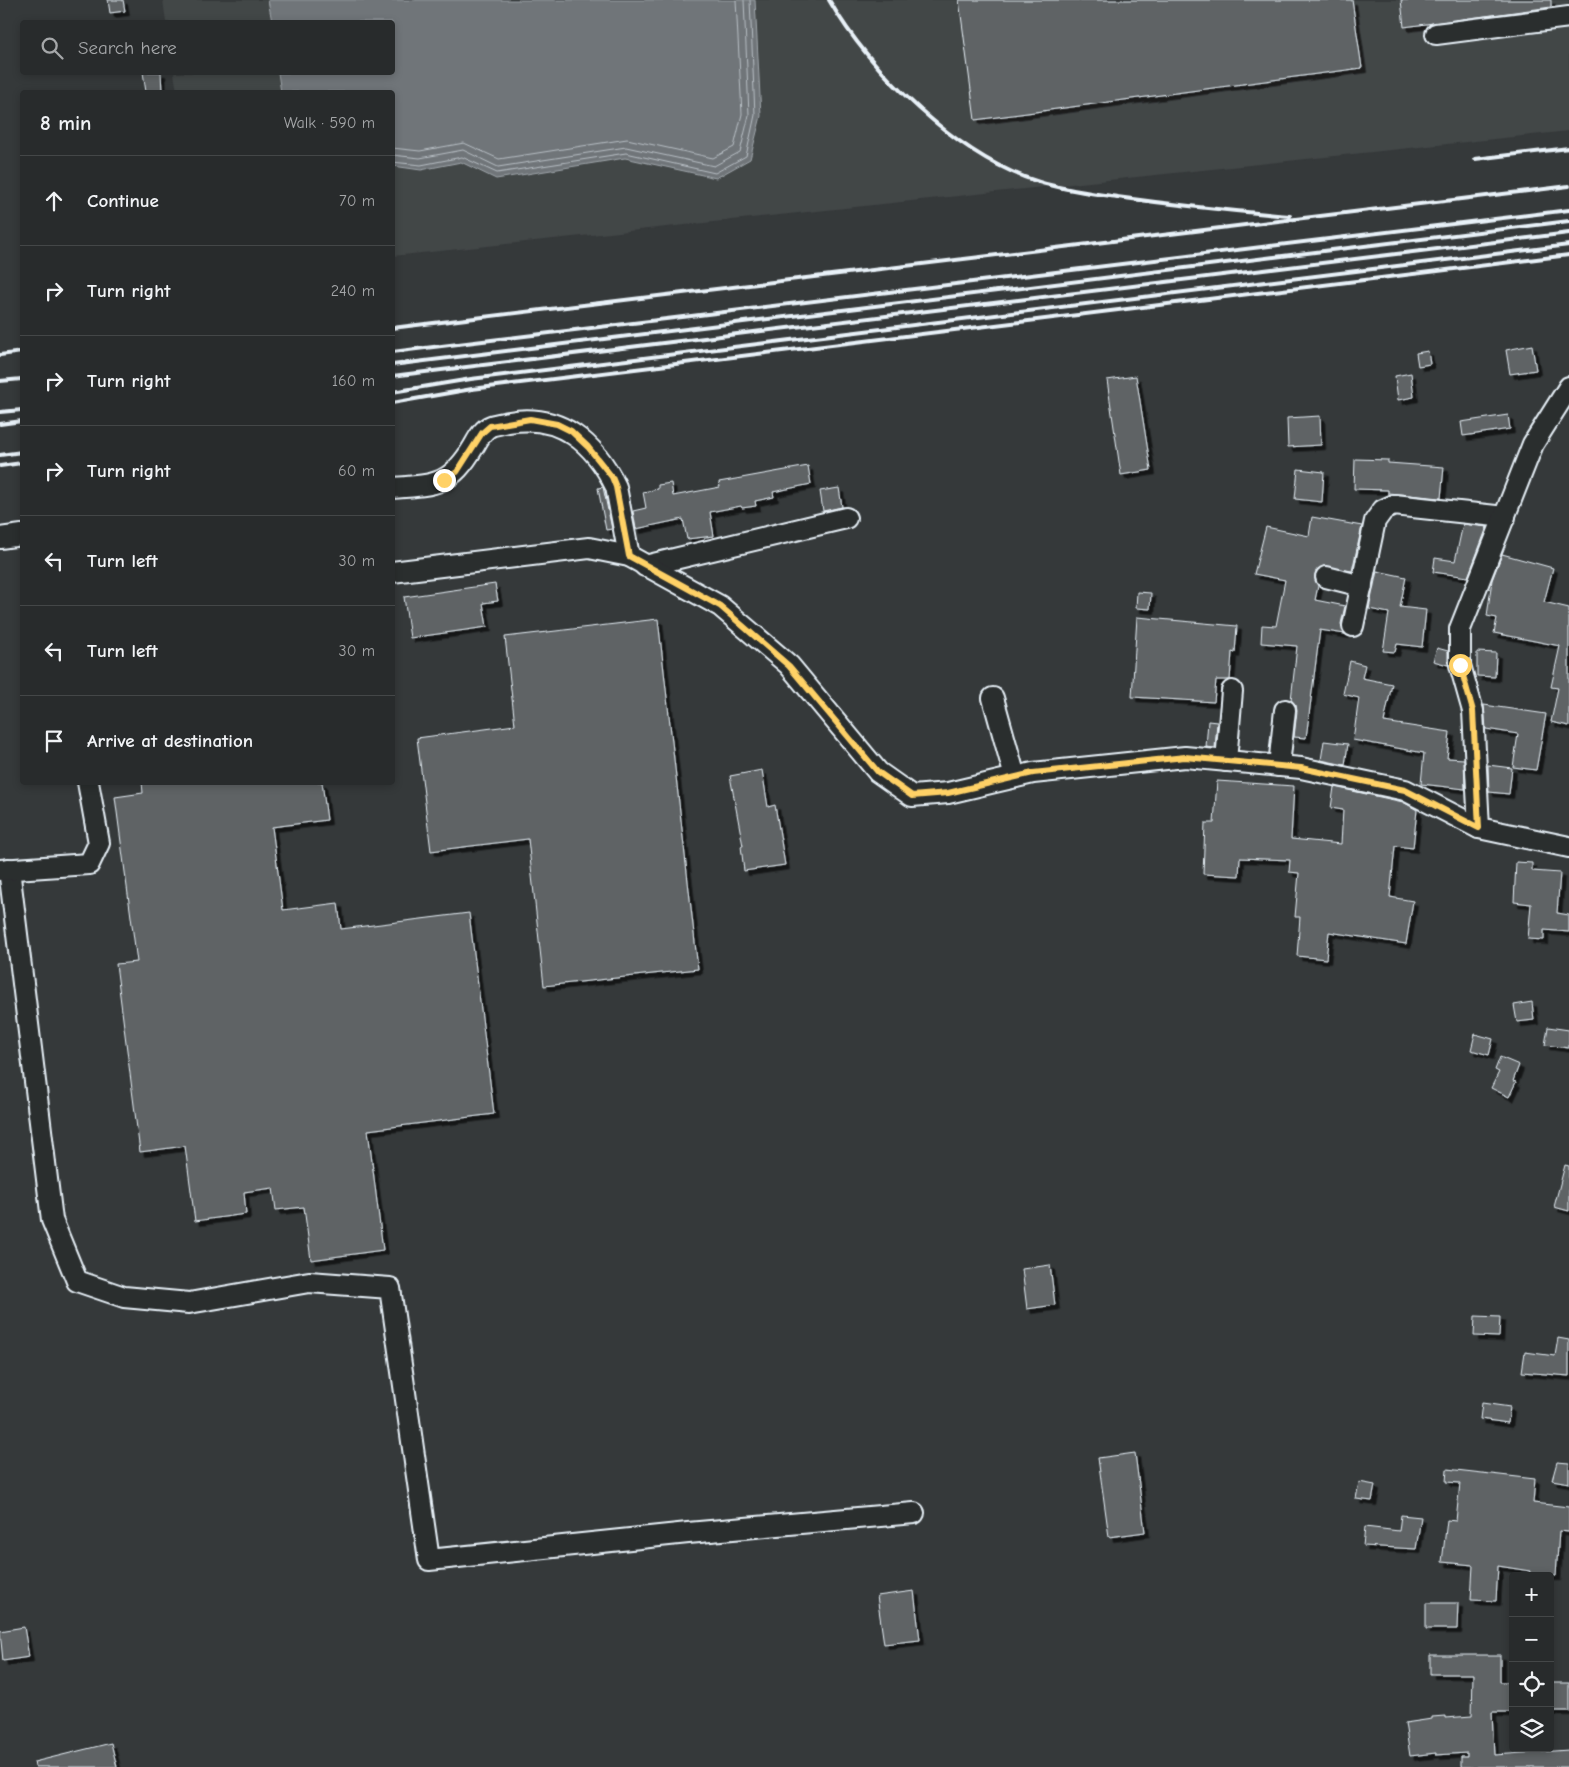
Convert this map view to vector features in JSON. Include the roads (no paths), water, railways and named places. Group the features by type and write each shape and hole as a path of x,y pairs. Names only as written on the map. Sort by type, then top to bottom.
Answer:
{"street":[{"path":"1436,34 1569,17"},
{"path":"1479,828 1473,711 1460,665 1460,629 1533,444 1569,387"},
{"path":"395,488 423,486 444,480 457,472 482,433 490,426 530,419 545,420 571,431 588,447 612,477 637,561"},
{"path":"1353,626 1375,521 1383,510 1394,505 1504,517"},
{"path":"637,561 846,518"},
{"path":"0,538 20,535"},
{"path":"395,572 486,558 589,548 637,561 720,606 789,666 878,772 912,796 948,793 1033,773 1185,757 1301,768 1405,790 1479,828 1569,847"},
{"path":"1326,577 1362,586"},
{"path":"1226,761 1232,692"},
{"path":"993,698 1015,777"},
{"path":"1278,766 1285,710"},
{"path":"89,785 99,844 88,864 5,870 52,1220 78,1281 124,1298 189,1303 309,1282 390,1288 429,1560 688,1533 914,1513"}],"water":[{"path":"268,0 755,0 761,116 750,159 716,178 625,158 496,179 461,162 421,170 395,166 395,90 281,90 278,75 395,75 395,20 272,20"}],"railway":[{"path":"829,0 868,55 919,109 948,133 978,153 1009,170 1049,185 1088,193 1290,216"},
{"path":"1475,159 1569,148"},
{"path":"395,328 1569,186"},
{"path":"395,352 1569,210"},
{"path":"395,365 1569,221"},
{"path":"395,376 1569,233"},
{"path":"395,392 471,379 1569,245"},
{"path":"395,402 472,389 1569,255"},
{"path":"0,355 20,352"},
{"path":"0,381 20,379"},
{"path":"0,412 20,410"},
{"path":"0,424 20,421"},
{"path":"0,455 20,452"},
{"path":"0,466 20,463"}]}
